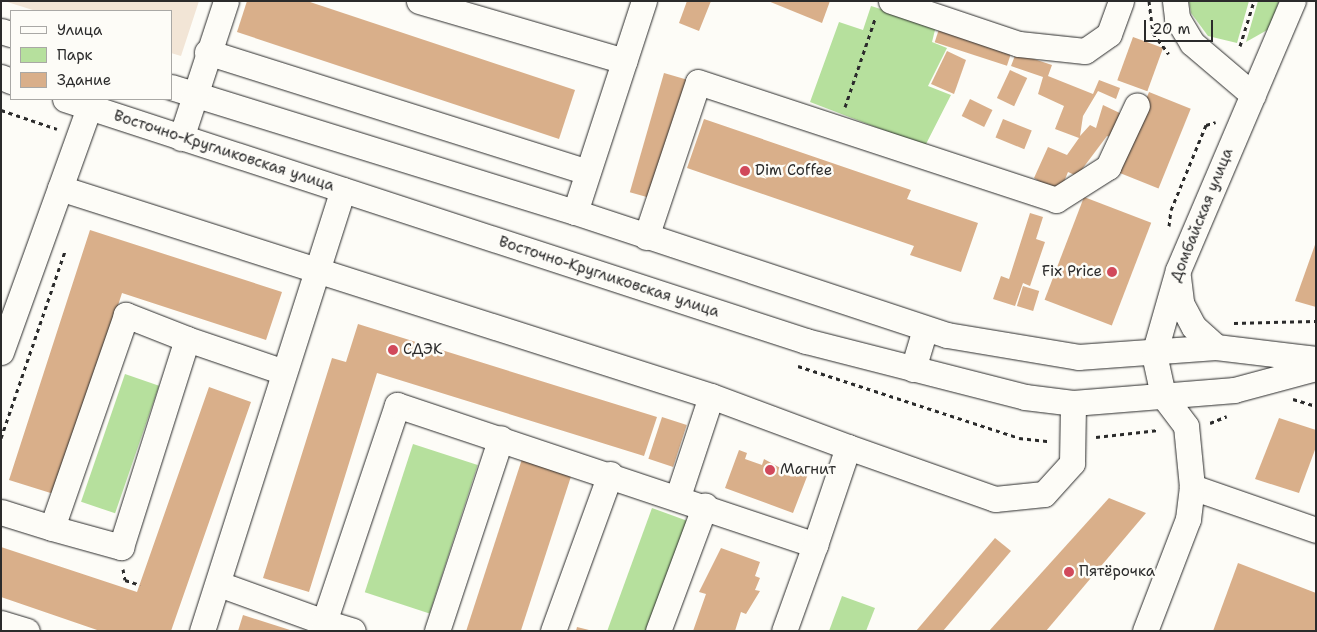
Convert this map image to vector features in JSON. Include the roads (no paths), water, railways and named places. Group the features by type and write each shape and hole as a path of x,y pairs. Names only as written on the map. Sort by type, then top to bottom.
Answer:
{"street":[{"path":"181,138 207,52 226,1"},
{"path":"419,1 624,60"},
{"path":"575,212 644,1"},
{"path":"884,9 1019,44 1085,51 1109,34 1121,1"},
{"path":"1175,1 1177,18 1192,43 1253,95"},
{"name":"Домбайская улица","path":"1145,631 1188,519 1192,487 1186,426 1163,395 1154,354 1178,270 1293,1"},
{"path":"207,52 588,172"},
{"path":"646,237 698,82 838,126 1056,200 1108,167 1137,105"},
{"path":"172,87 575,212 925,329 1032,352 1078,357 1154,354 1216,347 1316,359"},
{"name":"Восточно-Кругликовская улица","path":"68,100 806,341 1025,397 1073,403 1234,390 1316,368"},
{"path":"1,352 90,107"},
{"path":"60,188 316,273 711,396 995,499 1044,494 1072,463 1073,403"},
{"path":"202,631 219,584 284,372 343,190"},
{"path":"1178,270 1181,303 1194,327 1216,347"},
{"path":"52,528 126,315 187,339 284,372"},
{"path":"913,369 925,329"},
{"path":"1,512 121,547 187,339"},
{"path":"678,496 711,396"},
{"path":"324,622 397,405 705,505 815,545"},
{"path":"437,631 502,438"},
{"path":"784,631 848,447"},
{"path":"553,631 610,474"},
{"path":"1192,487 1316,530"},
{"path":"658,631 705,505"},
{"path":"219,584 353,631"},
{"path":"1,623 26,631"}],"place":[{"name":"Dim Coffee","path":"745,171"},
{"name":"Fix Price","path":"1112,272"},
{"name":"СДЭК","path":"393,350"},
{"name":"Магнит","path":"770,470"},
{"name":"Пятёрочка","path":"1069,572"}]}
